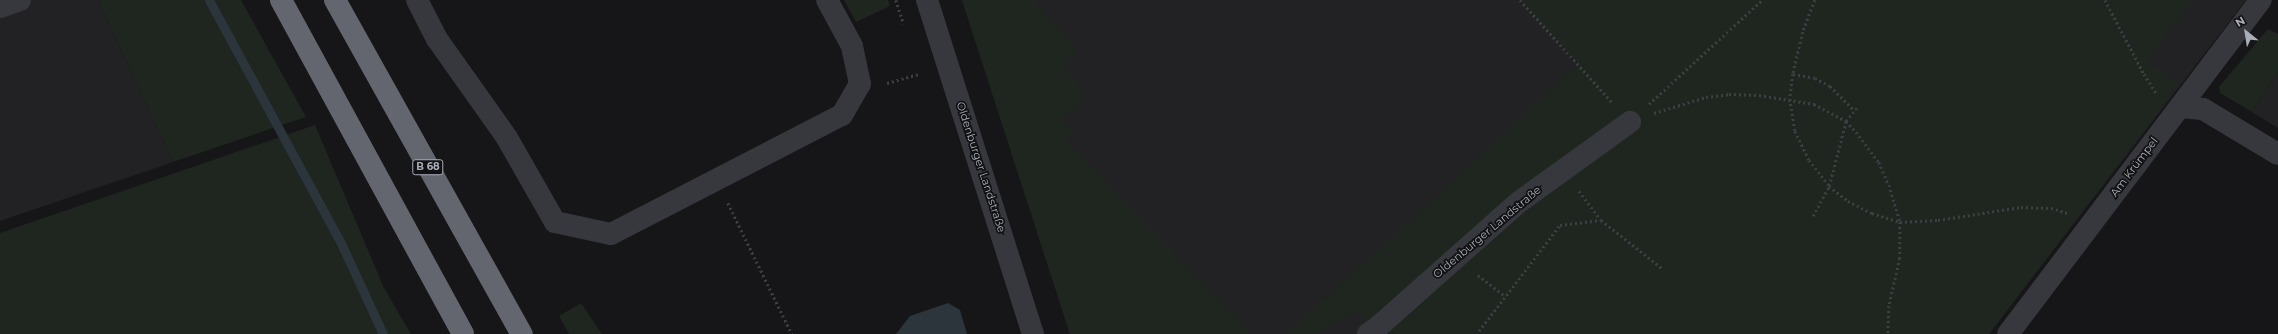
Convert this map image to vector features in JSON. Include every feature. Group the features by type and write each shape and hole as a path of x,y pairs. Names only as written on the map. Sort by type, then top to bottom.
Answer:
{"highway":[{"path":"281,0 463,334"},
{"name":"B 68","path":"335,0 522,334"}],"street":[{"path":"0,7 20,0"},
{"path":"417,0 437,39 507,138 555,222 611,234 842,115 860,84 852,46 828,0"},
{"name":"Oldenburger Landstraße","path":"927,0 1033,334"},
{"name":"Am Krümpel","path":"2008,334 2261,0"},
{"path":"2180,107 2203,108 2278,154"},
{"name":"Oldenburger Landstraße","path":"1368,334 1378,328 1519,202 1630,122"}],"path":[{"path":"1520,0 1630,122"},
{"path":"1630,122 1762,0"},
{"path":"1815,0 1803,32 1793,74 1790,99 1795,131 1809,160 1829,186 1848,201 1872,214 1900,222 1938,220 2021,207 2051,208 2078,216 2089,226"},
{"path":"2105,0 2144,74 2160,98 2180,107"},
{"path":"860,84 878,86 921,73"},
{"path":"1793,74 1815,78 1830,86 1856,110 1846,121 1829,186 1813,216"},
{"path":"1630,122 1706,97 1729,94 1759,94 1814,104 1846,121 1879,162 1889,185 1900,222 1900,258 1889,306 1888,334"},
{"path":"1563,169 1601,220 1663,269"},
{"path":"716,179 792,334"},
{"path":"1479,331 1560,225 1601,220"},
{"path":"1455,258 1505,296"}],"shaded area":[{"path":"0,0 98,0 173,162 0,221"},
{"path":"98,0 241,0 306,117 173,162"},
{"path":"844,0 888,0 890,6 856,22"},
{"path":"962,0 2246,0 1989,334 1070,334"},
{"path":"962,0 1034,0 1077,52 1063,67 1087,97 1063,119 1075,134 1066,140 1251,334 1070,334"},
{"path":"1520,0 2194,0 2147,60 2179,84 1989,334 1387,334 1355,311 1314,334 1286,334 1418,214 1578,63"},
{"path":"2268,29 2278,34 2278,72 2252,112 2220,93 2219,87"},
{"path":"2278,72 2278,128 2252,112"},
{"path":"315,125 384,288 411,334 0,334 0,233"},
{"path":"581,303 602,334 569,334 559,316"},
{"path":"948,303 960,310 967,334 896,334 910,316"}],"waterway":[{"path":"209,0 340,241 383,334"}]}
